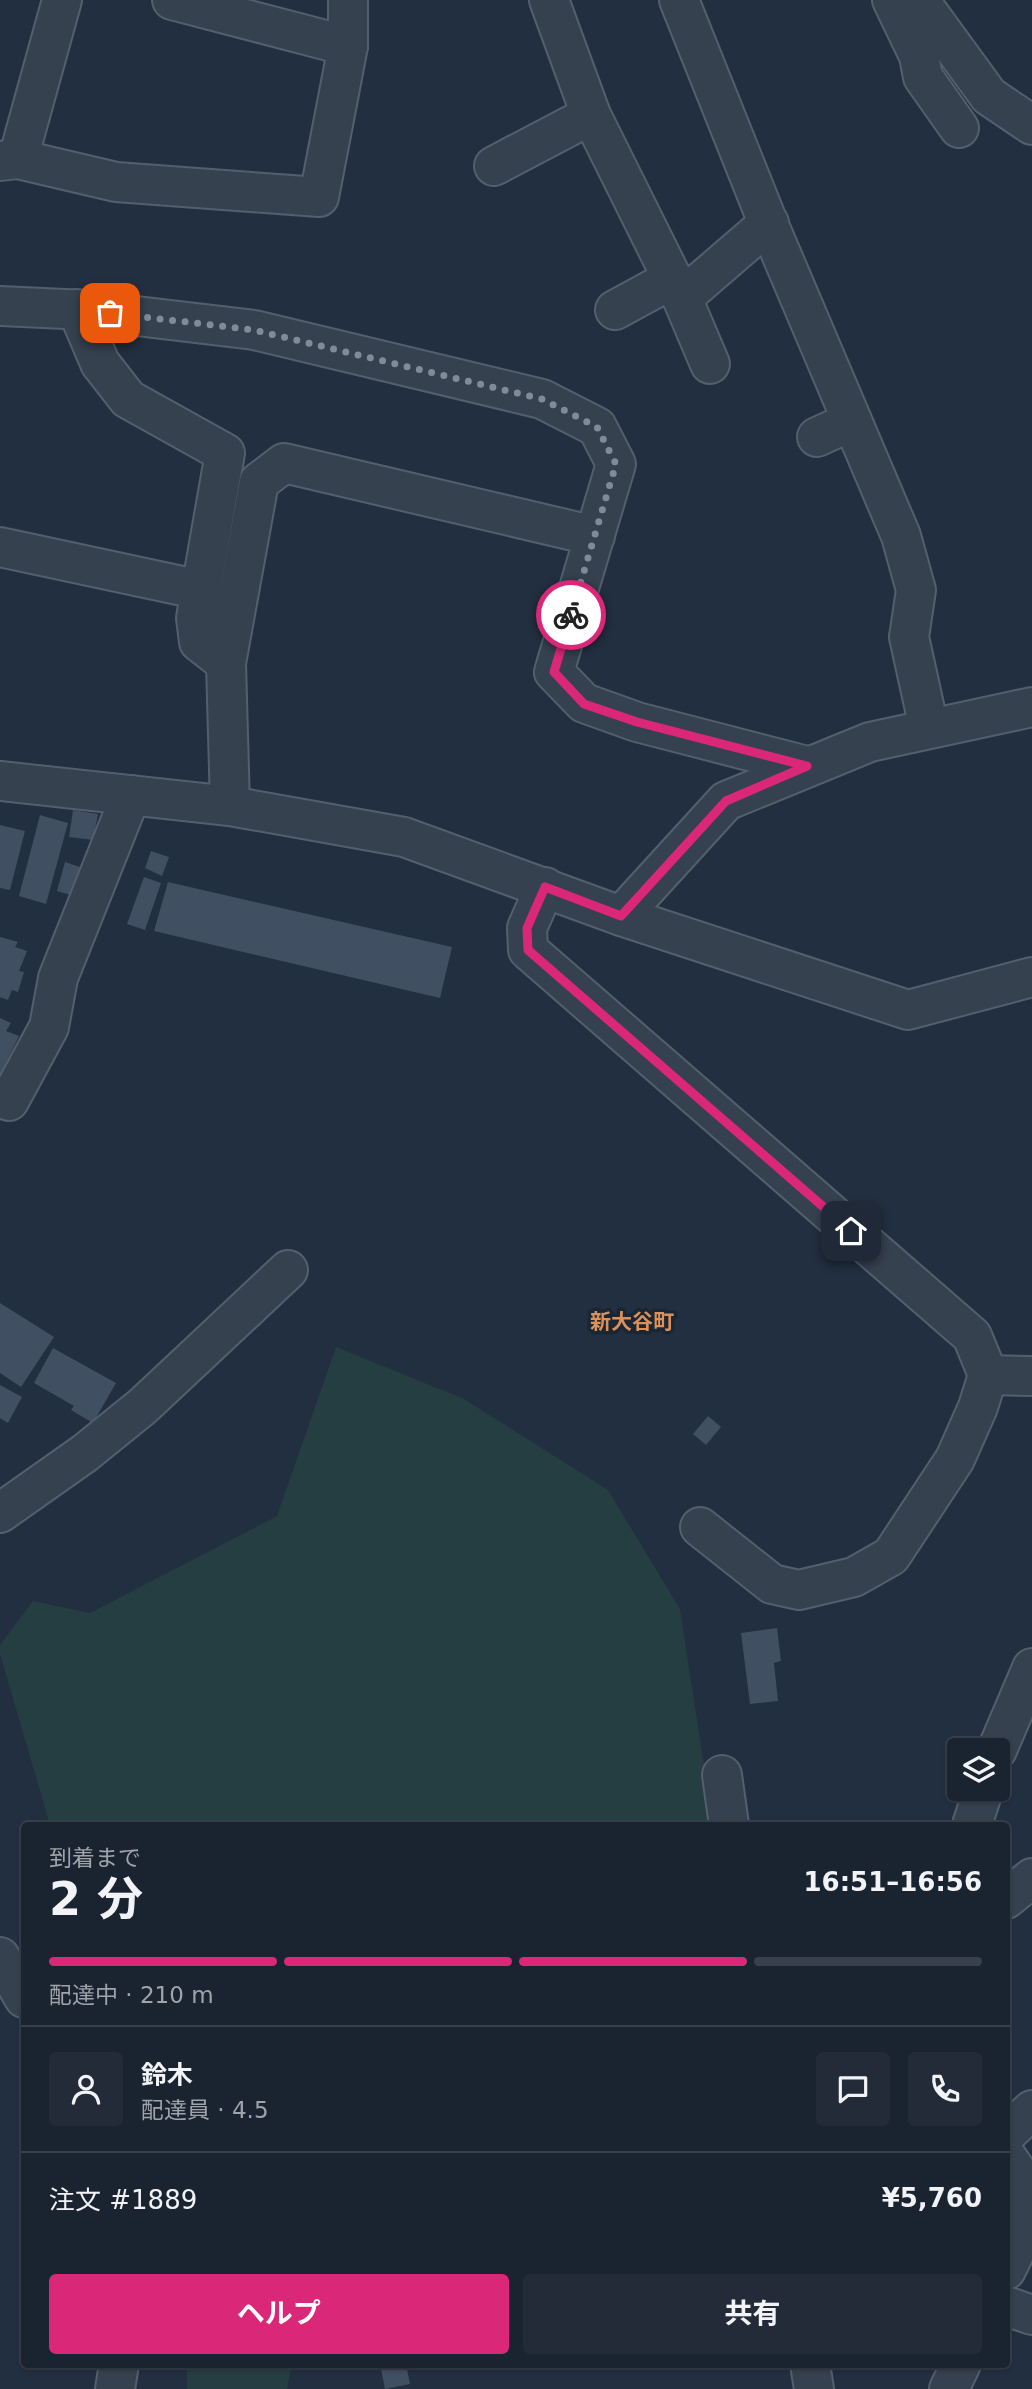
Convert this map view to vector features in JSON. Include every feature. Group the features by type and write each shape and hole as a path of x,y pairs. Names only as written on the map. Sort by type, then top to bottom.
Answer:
{"street":[{"path":"62,0 9,160 117,182 319,197 348,46 348,0"},
{"path":"172,0 348,46"},
{"path":"549,0 590,115 677,288 709,363"},
{"path":"678,0 901,536 916,590 909,637 929,728"},
{"path":"892,0 919,56 923,77 960,128"},
{"path":"919,0 989,96 1032,125"},
{"path":"494,166 590,115"},
{"path":"615,310 677,288 769,223"},
{"path":"0,306 77,309 254,330 542,399 597,427 616,464 554,672 584,704 637,722 807,766"},
{"path":"77,309 100,363 128,399 225,453 196,618 199,642 226,663"},
{"path":"817,437 852,421"},
{"path":"230,806 226,663 259,482 284,463 594,536"},
{"path":"0,547 201,590"},
{"path":"621,916 726,801 870,741 1032,707"},
{"path":"0,781 230,806 404,837 621,916 908,1010 1032,977"},
{"path":"0,1097 9,1101 48,1027 58,978 131,795"},
{"path":"545,887 527,928 528,950 972,1336 988,1375 978,1407 948,1470 891,1556 854,1577 799,1590 772,1584 700,1527"},
{"path":"0,1513 85,1453 143,1406 288,1270"},
{"path":"988,1375 1032,1376"},
{"path":"1002,1738 1032,1668"},
{"path":"722,1775 729,1822"},
{"path":"973,1822 980,1801"},
{"path":"1010,1896 1032,1878"},
{"path":"0,1957 21,1993"},
{"path":"1010,2130 1032,2110"},
{"path":"1010,2162 1028,2188 1028,2225 1010,2262"},
{"path":"1010,2307 1032,2315"},
{"path":"115,2389 118,2368"},
{"path":"811,2368 814,2389"},
{"path":"949,2389 959,2368"}],"green space":[{"path":"336,1347 464,1399 608,1490 680,1609 713,1822 49,1822 0,1654 0,1645 33,1601 90,1613 277,1516"},
{"path":"187,2368 291,2368 287,2389 187,2389"}],"building":[{"path":"73,810 98,814 93,840 69,837"},
{"path":"40,815 68,823 46,904 19,896"},
{"path":"0,825 25,831 10,890 0,888"},
{"path":"151,851 169,857 162,876 145,868"},
{"path":"65,862 80,867 71,895 57,891"},
{"path":"144,877 161,883 145,930 127,924"},
{"path":"168,882 452,947 440,998 154,931"},
{"path":"0,937 18,942 15,947 27,951 19,971 24,972 18,992 12,990 8,1000 0,997"},
{"path":"0,1018 11,1023 6,1031 19,1036 0,1075"},
{"path":"0,1303 54,1337 21,1387 0,1373"},
{"path":"53,1348 116,1383 93,1423 71,1410 74,1406 34,1383"},
{"path":"0,1385 22,1397 8,1423 0,1418"},
{"path":"708,1416 721,1427 706,1445 693,1434"},
{"path":"777,1628 781,1661 774,1663 778,1701 750,1704 741,1633"},
{"path":"381,2368 407,2368 410,2384 385,2389"}],"way so far":[{"path":"110,313 254,330 542,399 597,427 616,464 571,615"}],"district":[{"name":"新大谷町","path":"632,1322"}],"route":[{"path":"571,615 554,672 584,704 637,722 807,766 726,801 621,916 545,887 527,928 528,950 851,1231"}]}
